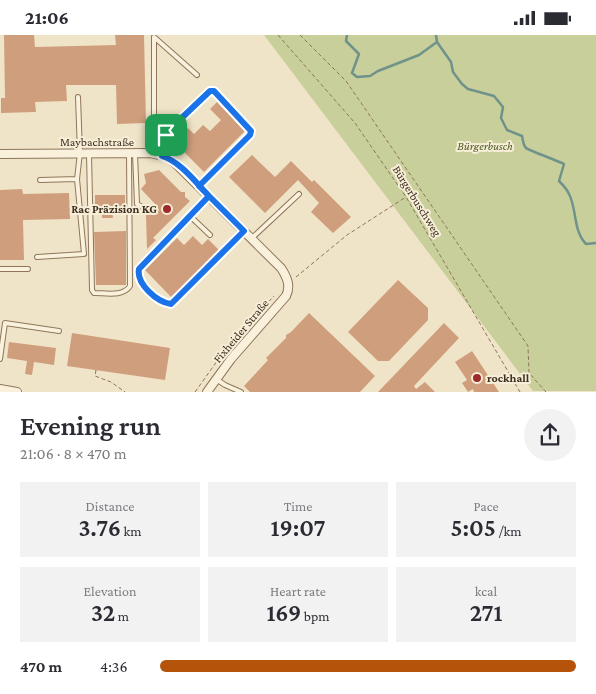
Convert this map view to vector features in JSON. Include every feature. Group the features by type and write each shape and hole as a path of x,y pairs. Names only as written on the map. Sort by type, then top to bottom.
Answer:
{"street":[{"name":"Maybachstraße","path":"0,154 150,153 162,156 175,163 252,238 280,268 286,276 288,283"},
{"name":"Fixheider Straße","path":"207,391 231,359 283,300 288,292 288,283"},
{"path":"0,389 17,391"}],"lane":[{"path":"150,153 154,115 154,37 197,75"},
{"path":"162,156 166,135 170,129 210,91 214,91 251,131 250,135 199,186"},
{"path":"37,257 84,254 77,179 80,153 78,97"},
{"path":"89,153 92,290 94,293 121,293 127,291 130,286 132,153"},
{"path":"132,153 137,204 144,208"},
{"path":"40,180 77,179"},
{"path":"252,238 299,194"},
{"path":"209,196 139,269 138,275 155,297 171,304 244,231"},
{"path":"190,216 210,235"},
{"path":"0,269 28,269"},
{"path":"0,359 5,323 59,331"},
{"path":"216,379 225,385 241,391"}],"path":[{"name":"Bürgerbuschweg","path":"278,35 355,123 406,197 520,391"},
{"path":"300,35 346,81 528,346 529,373 546,391"},
{"path":"288,283 347,235 406,197"},
{"path":"195,391 230,343 275,295"},
{"path":"96,370 95,377 125,391"}],"green space":[{"name":"Bürgerbusch","path":"264,35 596,35 596,391 533,391"}],"building":[{"path":"4,35 34,35 35,47 116,45 115,35 144,35 146,123 117,124 116,85 66,85 67,101 35,102 36,112 1,113 1,98 5,98"},
{"path":"217,102 245,131 204,172 178,146 176,140 188,128 194,134 203,125 210,131 221,120 210,109"},
{"path":"252,155 275,177 291,161 312,182 314,180 351,217 333,233 311,212 319,203 298,180 265,213 229,177"},
{"path":"159,170 181,192 185,192 185,197 190,201 153,238 156,240 147,249 146,215 156,205 141,189 146,183 144,174"},
{"path":"22,189 23,194 69,193 70,219 23,220 24,260 0,260 0,190"},
{"path":"95,195 125,195 125,212 112,212 113,218 102,218 102,212 95,212"},
{"path":"126,231 126,285 96,285 94,232"},
{"path":"193,236 202,245 208,239 220,251 172,298 145,270 177,238 184,245"},
{"path":"398,280 428,308 428,320 389,361 378,361 348,332"},
{"path":"309,313 375,376 360,392 250,392 244,386 268,360 266,358 286,338 286,335"},
{"path":"444,323 459,338 414,386 416,389 425,382 435,392 378,392"},
{"path":"72,333 170,348 165,380 67,366"},
{"path":"9,342 56,348 54,365 34,362 32,375 25,374 27,361 7,358"},
{"path":"472,351 499,392 474,392 473,389 468,392 462,383 467,380 455,362"}],"waterway":[{"path":"347,35 346,41 359,54 352,73 357,77 370,76 419,55 437,42 451,62 453,72 462,84 468,89 494,96 503,107 501,118 507,130 522,136 526,148 564,164 559,181 567,190 571,200 579,233 586,244 596,243"},
{"path":"436,35 437,42"}],"place":[{"name":"Rac Präzision KG","path":"167,209"},
{"name":"rockhall","path":"477,378"}],"route":[{"path":"166,135 162,156 175,163 209,196 139,269 139,278 155,297 171,304 244,231 209,196 199,186 250,135 251,131 214,91 210,91 166,135"}]}
